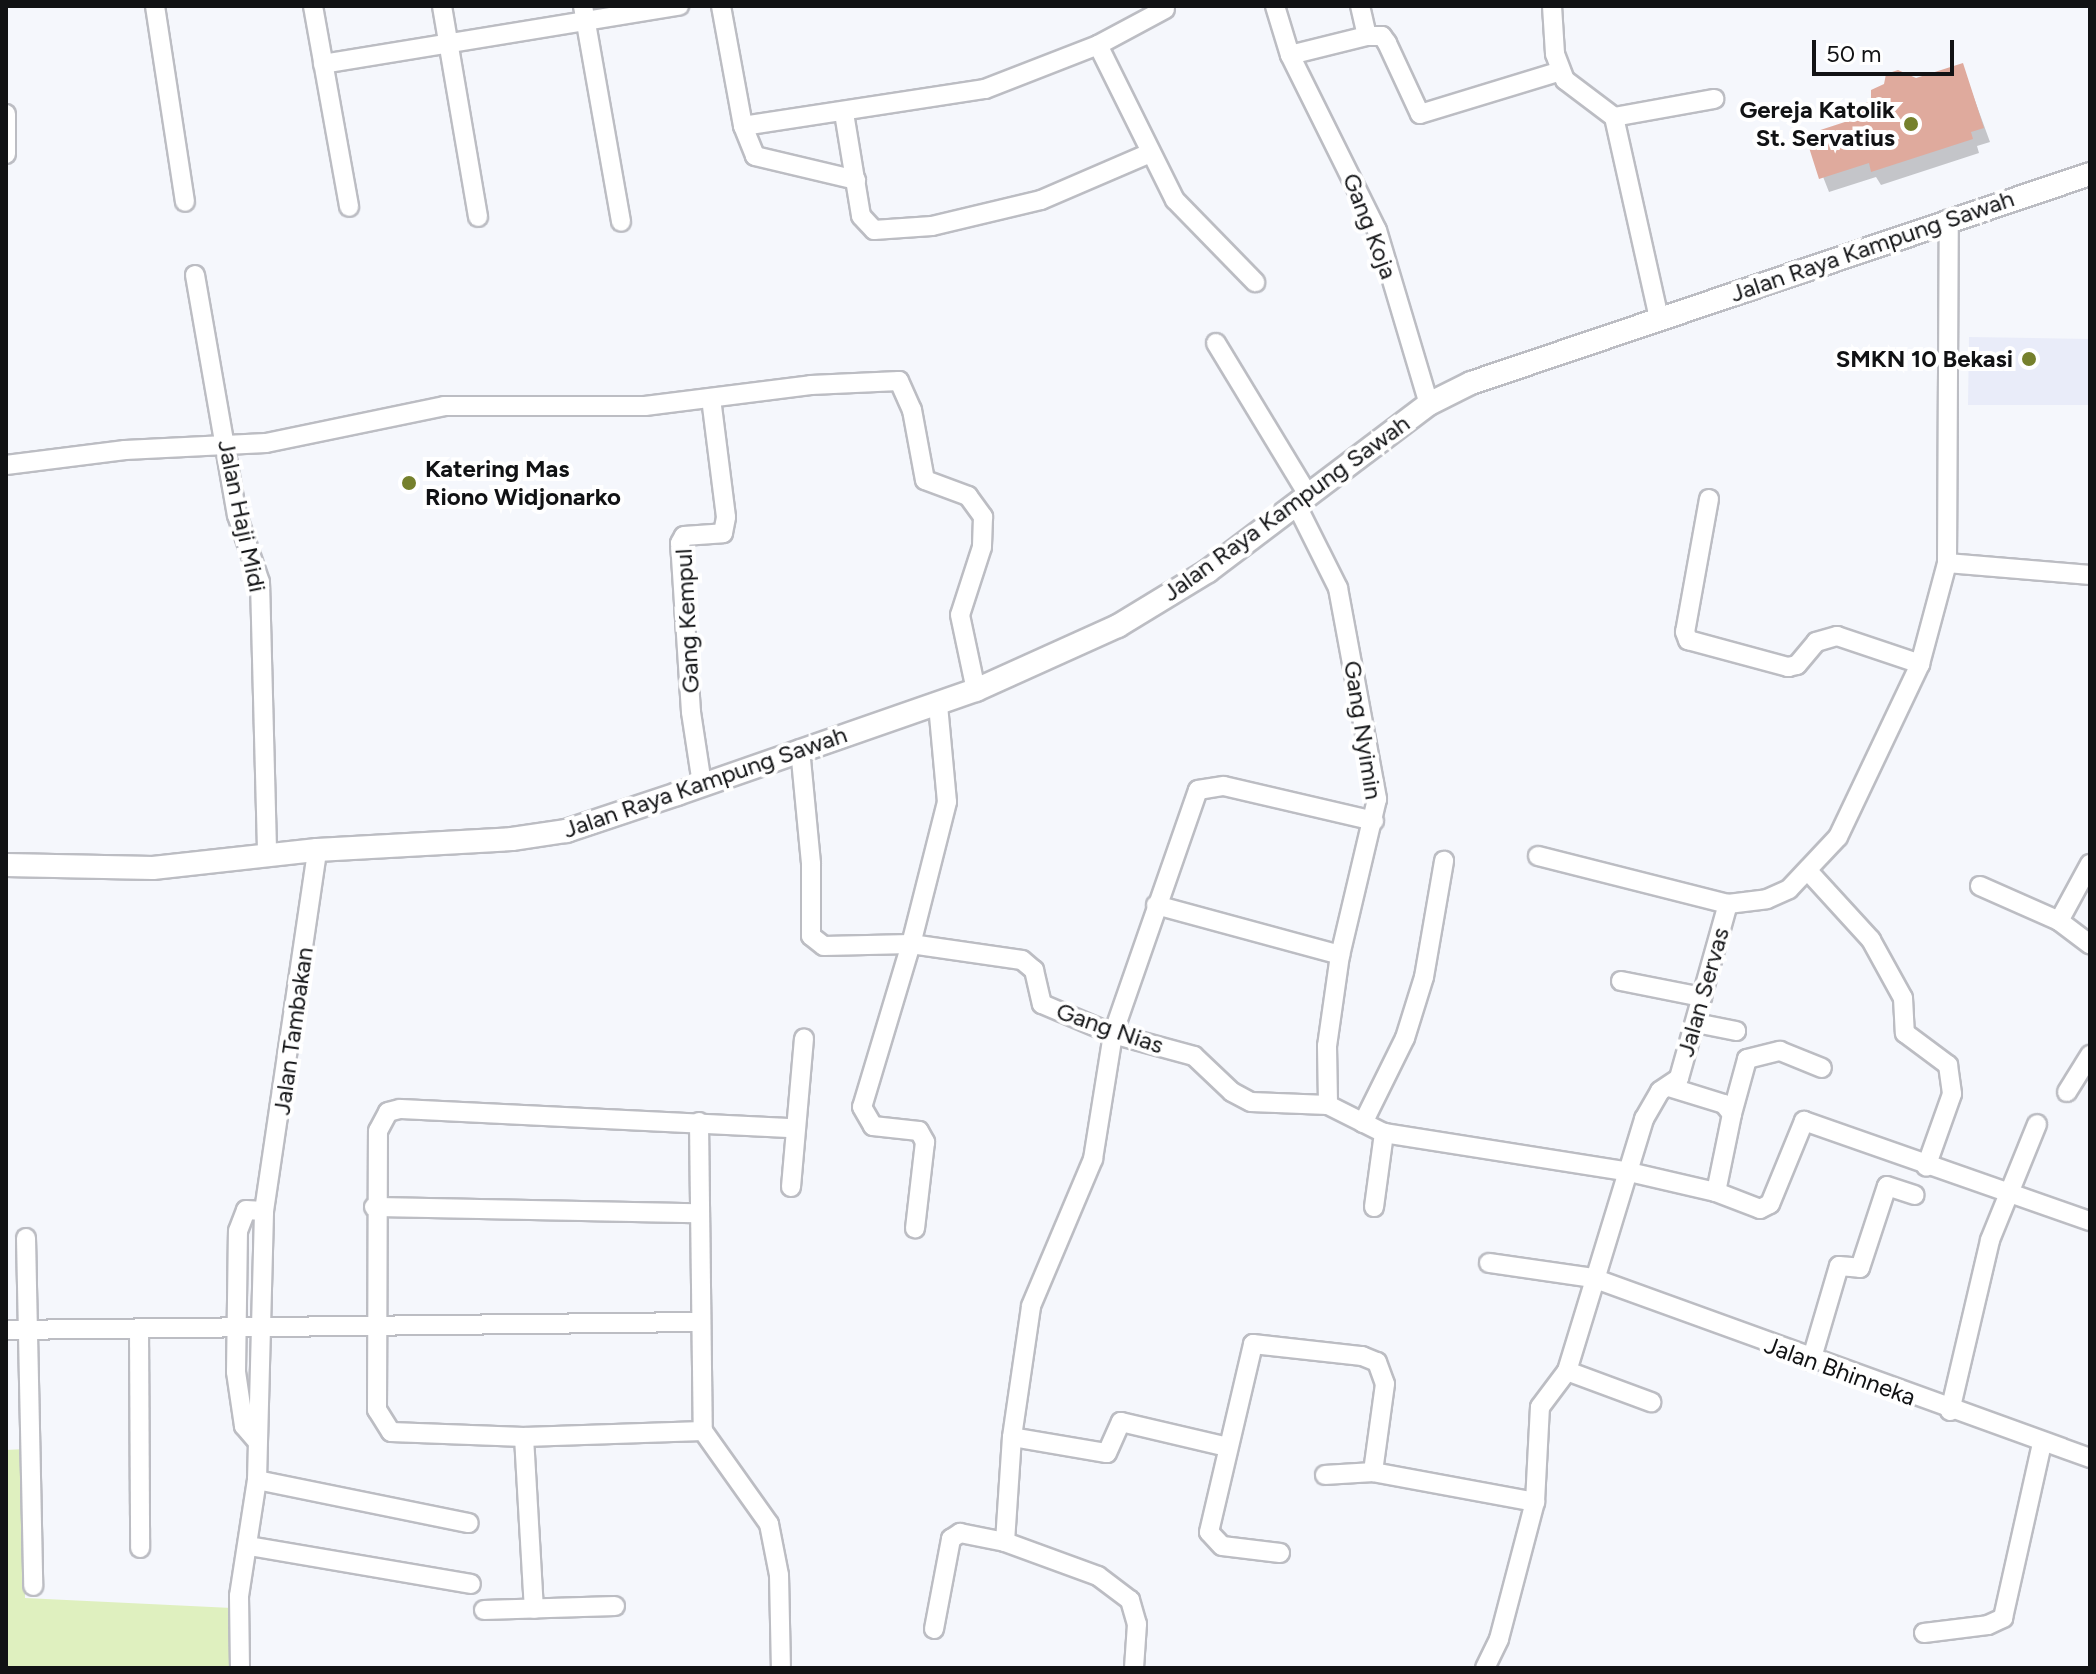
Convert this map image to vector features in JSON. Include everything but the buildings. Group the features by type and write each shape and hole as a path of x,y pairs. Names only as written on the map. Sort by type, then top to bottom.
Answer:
{"street":[{"path":"155,6 185,202"},
{"path":"313,6 349,207"},
{"path":"442,6 478,217"},
{"path":"323,64 449,46 584,14 679,6"},
{"path":"721,6 747,144 767,162 856,180"},
{"name":"Gang Koja","path":"1275,6 1290,55 1377,230 1429,404"},
{"path":"1360,6 1367,36"},
{"path":"1552,6 1561,71 1571,89 1614,117 1714,99"},
{"path":"743,126 844,113 985,89 1098,45 1165,9"},
{"path":"584,14 621,222"},
{"path":"1290,55 1367,36 1382,36 1420,114 1561,71"},
{"path":"1098,45 1148,154 1189,219 1255,282"},
{"path":"844,113 865,224 874,230 897,230 969,219 1041,200 1148,154"},
{"path":"6,114 6,154"},
{"path":"1614,117 1659,318"},
{"name":"Jalan Raya Kampung Sawah","path":"6,865 153,868 317,850 553,833 702,784 938,705 1118,626 1208,571 1429,404 1526,362 2090,174"},
{"name":"Jalan Servas","path":"1485,1668 1499,1639 1535,1502 1540,1407 1567,1371 1625,1171 1650,1106 1679,1078 1728,904 1767,899 1809,872 1838,837 1920,664 1947,563 1949,219"},
{"name":"Jalan Haji Midi","path":"195,275 237,515 260,582 267,855"},
{"name":"Gang Nyimin","path":"1216,343 1302,499 1338,588 1377,799 1340,955 1327,1046 1328,1105"},
{"path":"6,465 125,450 226,447 444,406 645,406 811,385 899,381 912,410 925,480 968,496 983,517 982,547 960,615 976,690"},
{"name":"Gang Kempul","path":"702,784 691,712 680,543 684,536 723,533 726,517 711,399"},
{"path":"1709,499 1685,632 1688,640 1788,667 1797,665 1816,642 1837,636 1920,664"},
{"path":"1947,563 2090,575"},
{"path":"915,1228 925,1142 919,1131 873,1126 862,1107 911,944 947,802 938,705"},
{"path":"800,749 811,864 811,936 824,946 911,944"},
{"path":"1005,1542 1012,1437 1031,1306 1093,1159 1113,1034 1198,790 1224,786 1374,821"},
{"name":"Jalan Tambakan","path":"240,1668 239,1596 257,1480 264,1211 317,850"},
{"path":"1538,856 1728,904"},
{"path":"1363,1123 1405,1038 1424,977 1444,861"},
{"path":"2059,921 2090,864"},
{"path":"1809,872 1871,940 1903,998 1905,1033 1948,1065 1952,1094 1926,1167"},
{"path":"1980,886 2059,921 2090,944"},
{"path":"1156,905 1340,955"},
{"name":"Gang Nias","path":"911,944 1022,960 1034,970 1042,1004 1113,1034 1194,1056 1207,1063 1232,1092 1251,1102 1328,1105"},
{"path":"1621,981 1702,997"},
{"path":"1696,1023 1736,1031"},
{"path":"791,1187 804,1039"},
{"path":"1716,1192 1747,1059 1780,1051 1822,1068"},
{"path":"2067,1092 2090,1055"},
{"path":"1669,1087 1724,1104 1732,1114"},
{"path":"1328,1105 1384,1133 1625,1171 1716,1192 1760,1209 1770,1204 1804,1121 1926,1167 2090,1221"},
{"path":"703,1431 524,1437 391,1432 377,1410 374,1207 378,1131 388,1112 795,1128"},
{"path":"699,1122 699,1322 703,1431 769,1524 779,1575 781,1668"},
{"path":"1950,1411 1990,1240 2037,1124"},
{"path":"1374,1207 1384,1133"},
{"path":"1811,1361 1839,1266 1860,1268 1887,1186 1915,1195"},
{"path":"374,1207 700,1213"},
{"name":"Jalan Tambakan","path":"257,1441 244,1426 240,1412 237,1327 240,1219 246,1210 264,1211"},
{"path":"26,1238 33,1586"},
{"name":"Jalan Bhinneka","path":"1489,1263 1593,1278 1811,1361 2090,1458"},
{"path":"6,1330 699,1322"},
{"path":"139,1329 140,1548"},
{"path":"1280,1553 1213,1542 1209,1532 1253,1344 1362,1356 1377,1362 1385,1384 1373,1472"},
{"path":"1567,1371 1651,1402"},
{"path":"1012,1437 1107,1453 1121,1422 1228,1447"},
{"path":"524,1437 534,1609"},
{"path":"1924,1633 1988,1625 2003,1618 2042,1443"},
{"path":"1325,1475 1373,1472 1535,1502"},
{"path":"257,1480 469,1523"},
{"path":"934,1629 951,1539 960,1533 1005,1542 1098,1576 1130,1600 1137,1624 1134,1668"},
{"path":"249,1546 471,1584"},
{"path":"484,1610 615,1606"}],"shaded area":[{"name":"SMKN 10 Bekasi","path":"1969,337 2090,339 2089,405 1968,405"}],"green space":[{"path":"25,1449 25,1598 232,1608 235,1668 6,1668 6,1450"}],"place":[{"name":"Gereja Katolik St. Servatius","path":"1911,124"},
{"name":"SMKN 10 Bekasi","path":"2029,359"},
{"name":"Katering Mas Riono Widjonarko","path":"409,483"}]}
